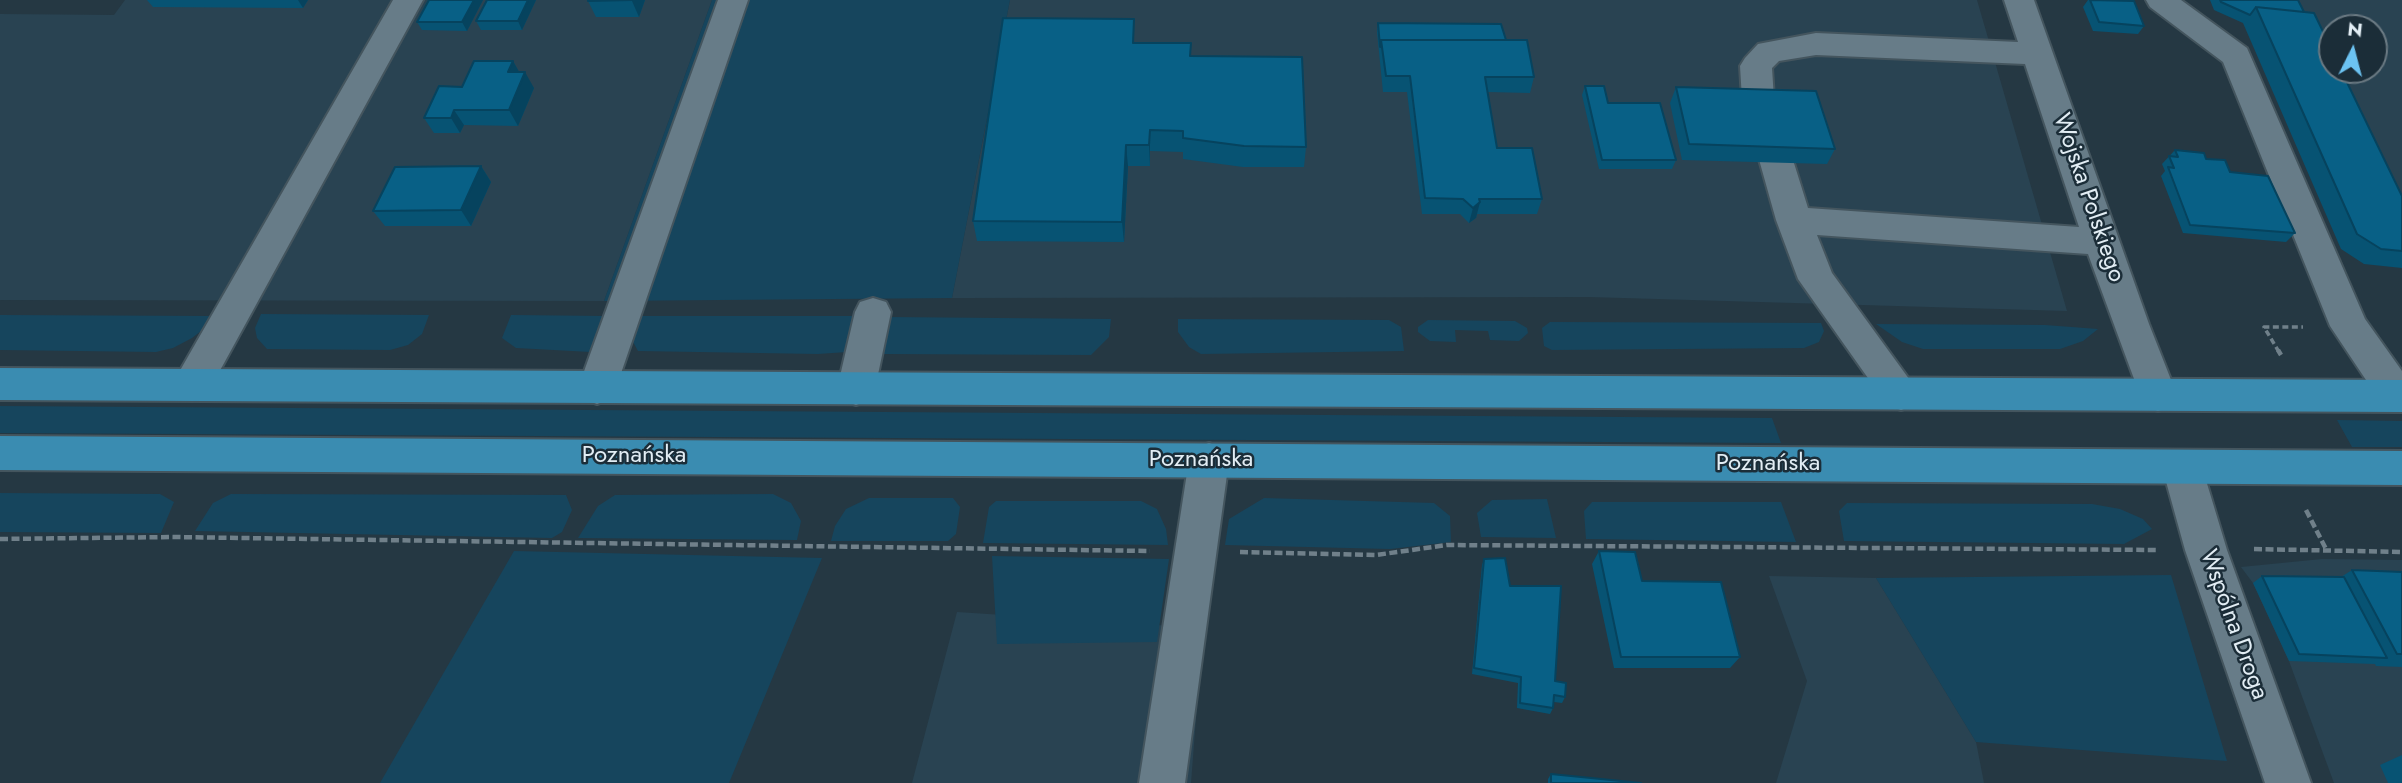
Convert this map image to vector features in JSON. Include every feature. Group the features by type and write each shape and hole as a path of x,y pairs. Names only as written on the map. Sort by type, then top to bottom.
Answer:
{"main road":[{"path":"0,384 2400,396"},
{"name":"Poznańska","path":"0,453 2402,468"}],"street":[{"path":"192,385 408,0"},
{"path":"597,388 733,0"},
{"name":"Wojska Polskiego","path":"2019,0 2130,324 2158,395"},
{"path":"2161,0 2236,56 2349,326 2400,396"},
{"path":"1901,394 1816,279 1794,220 1758,99 1756,65 1769,51 1816,44 2039,54"},
{"path":"1794,220 2103,242"},
{"path":"856,389 873,312"},
{"path":"1162,783 1209,460"},
{"name":"Wspólna Droga","path":"2182,467 2206,550 2288,783"}],"path":[{"path":"2314,524 2327,551"}],"shaded area":[{"path":"125,0 712,0 604,301 0,300 0,14 114,15"},
{"path":"712,0 1010,0 952,298 604,301"},
{"path":"1010,0 1977,0 2067,311 1589,297 952,298"},
{"path":"2288,0 2402,0 2402,241 2328,84 2388,84 2388,14 2318,14 2318,63"},
{"path":"261,314 429,315 422,334 408,345 390,350 267,349 257,338 255,328"},
{"path":"0,315 212,316 205,328 192,338 173,348 156,352 0,350"},
{"path":"511,315 606,316 591,352 516,348 502,338"},
{"path":"640,316 859,316 847,352 818,354 638,351 632,340"},
{"path":"886,317 1111,319 1109,337 1091,355 884,354 880,348"},
{"path":"1178,319 1389,320 1401,327 1404,351 1201,354 1189,347 1178,332"},
{"path":"1428,320 1515,321 1527,328 1528,333 1519,341 1490,340 1488,331 1455,330 1456,342 1430,341 1418,332 1418,327"},
{"path":"1550,322 1821,323 1824,331 1819,342 1804,348 1552,350 1544,346 1542,328"},
{"path":"1876,324 2045,325 2098,329 2083,341 2060,349 1923,349 1902,342"},
{"path":"0,406 1772,418 1781,443 0,433"},
{"path":"2337,420 2402,421 2402,447 2352,447"},
{"path":"0,493 160,494 174,502 161,533 0,532"},
{"path":"231,494 566,495 572,510 562,532 552,538 195,531 213,503"},
{"path":"773,494 791,503 801,521 797,540 578,538 598,506 615,495"},
{"path":"869,498 953,498 960,507 956,534 948,541 831,541 835,526 846,509"},
{"path":"1264,498 1434,503 1450,516 1451,542 1390,549 1225,545 1229,519"},
{"path":"1547,499 1556,538 1481,537 1477,513 1492,500"},
{"path":"996,501 1141,501 1157,509 1166,529 1168,545 983,543 989,507"},
{"path":"1592,502 1781,502 1796,542 1586,539 1584,511"},
{"path":"1847,503 2092,504 2120,509 2143,519 2152,529 2124,544 1844,541 1839,511"},
{"path":"514,551 822,558 729,783 380,783"},
{"path":"992,556 1169,559 1157,642 997,644"},
{"path":"2322,559 2402,560 2402,783 2334,783 2289,661 2253,583 2241,567"},
{"path":"2171,575 2227,761 1976,742 1876,578"},
{"path":"1769,576 1876,578 1976,742 1984,783 1776,783 1807,681"},
{"path":"957,612 1203,628 1191,783 912,783"}],"building":[{"path":"429,0 474,0 462,22 417,22"},
{"path":"487,0 528,0 518,21 476,21"},
{"path":"2090,0 2134,1 2144,26 2099,22"},
{"path":"2220,0 2298,0 2304,12 2256,7 2250,15"},
{"path":"2256,7 2314,13 2318,21 2318,84 2348,84 2402,196 2402,251 2381,249 2357,234"},
{"path":"1003,18 1134,19 1133,43 1191,43 1190,56 1302,57 1306,147 1244,146 1183,138 1183,131 1150,130 1149,145 1126,145 1122,222 973,221"},
{"path":"1378,23 1501,24 1506,40 1381,40 1380,47"},
{"path":"1381,40 1527,40 1534,77 1485,77 1497,148 1532,148 1542,199 1479,199 1480,202 1473,208 1463,199 1425,198 1410,76 1386,76"},
{"path":"474,61 513,61 508,72 525,72 509,110 454,110 451,118 424,118 439,86 462,87"},
{"path":"1585,86 1604,86 1608,103 1660,103 1676,160 1602,160"},
{"path":"1676,87 1816,91 1835,149 1689,144"},
{"path":"2175,150 2204,153 2206,159 2225,160 2230,172 2268,176 2295,233 2190,225 2168,167 2174,168 2169,156 2178,157"},
{"path":"481,166 461,210 373,211 395,167"},
{"path":"1599,551 1635,552 1642,581 1721,582 1740,657 1621,657"},
{"path":"1505,558 1510,586 1561,586 1555,681 1566,683 1565,697 1554,695 1553,708 1520,703 1521,677 1474,668 1484,559"},
{"path":"2352,570 2402,572 2402,654 2397,654"},
{"path":"2262,576 2344,577 2387,658 2299,654"},
{"path":"1551,774 1641,783 1551,783"}]}
